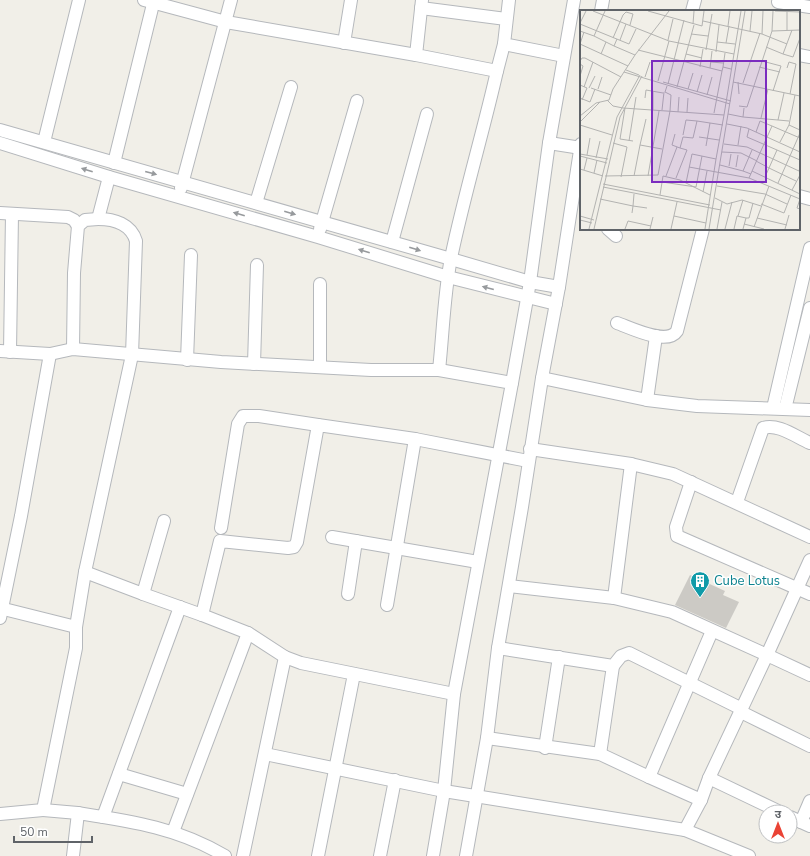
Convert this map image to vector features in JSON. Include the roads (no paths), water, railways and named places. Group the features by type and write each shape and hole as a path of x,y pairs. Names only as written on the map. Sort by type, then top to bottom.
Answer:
{"street":[{"path":"44,142 79,0"},
{"path":"178,197 231,0"},
{"path":"344,43 351,0"},
{"path":"439,370 451,259 465,195 484,127 504,44 509,0"},
{"path":"433,856 444,791 454,694 530,282 549,143 574,0"},
{"path":"601,10 603,0"},
{"path":"692,10 695,0"},
{"path":"114,163 150,1 226,22 416,55 497,71"},
{"path":"416,55 421,4 506,19"},
{"path":"777,4 810,7"},
{"path":"504,44 564,56"},
{"path":"800,55 810,57"},
{"path":"256,203 291,87"},
{"path":"318,237 357,101"},
{"path":"392,242 427,114"},
{"path":"0,130 183,181 530,282 559,287"},
{"path":"0,143 109,177 318,237 448,277 526,298 556,304"},
{"path":"549,143 580,147"},
{"path":"466,856 487,738 498,648 529,455 559,287 580,153"},
{"path":"98,219 109,177"},
{"path":"800,196 810,199"},
{"path":"73,349 74,274 78,226 74,220 68,217 6,213 5,352 50,354 73,349 132,356 254,364 439,370 512,383"},
{"path":"43,810 76,648 76,627 85,572 132,356 136,241 133,234 124,225 109,219 85,220 78,226"},
{"path":"616,323 656,336 669,337 674,335 677,331 703,230"},
{"path":"773,408 810,250"},
{"path":"188,360 191,255"},
{"path":"254,364 257,264"},
{"path":"320,284 320,367"},
{"path":"785,409 810,308"},
{"path":"647,400 656,336"},
{"path":"50,354 21,516 0,611 76,627"},
{"path":"542,378 647,400 698,406 810,410"},
{"path":"221,528 238,424 243,416 259,416 415,439 498,455 529,455 631,464 673,474 738,502 810,537"},
{"path":"202,615 220,541 288,548 294,547 297,542 318,425"},
{"path":"738,502 763,428 769,426 777,427 810,443"},
{"path":"388,605 415,439"},
{"path":"614,598 631,464"},
{"path":"692,482 676,527 677,536 810,594"},
{"path":"143,594 164,521"},
{"path":"332,537 398,547 478,562"},
{"path":"348,594 356,541"},
{"path":"685,830 701,800 709,778 768,655 796,588 810,560"},
{"path":"85,572 248,632 285,658 301,663 454,694"},
{"path":"509,586 614,598 672,612 810,675"},
{"path":"103,817 180,607"},
{"path":"648,777 712,631"},
{"path":"173,832 248,632"},
{"path":"498,648 613,666"},
{"path":"600,754 613,666 621,656 629,653 810,746"},
{"path":"545,748 559,657"},
{"path":"243,856 285,658"},
{"path":"318,856 354,674"},
{"path":"487,738 545,748 600,754 701,800"},
{"path":"265,754 444,791 685,830 749,856"},
{"path":"119,774 187,794"},
{"path":"709,778 763,804"},
{"path":"380,856 395,780"},
{"path":"800,822 810,801"},
{"path":"0,814 43,810 127,820 173,832 203,843 225,856"},
{"path":"73,856 78,813"}],"place":[{"name":"Cube Lotus","path":"700,598"}]}
